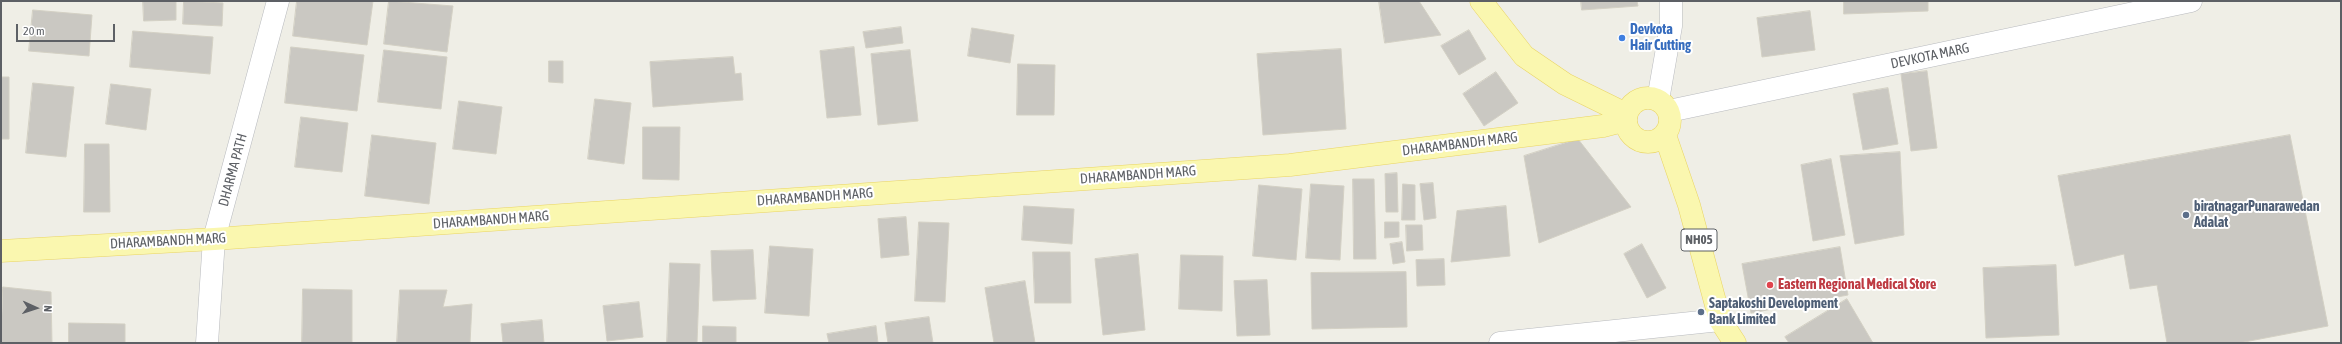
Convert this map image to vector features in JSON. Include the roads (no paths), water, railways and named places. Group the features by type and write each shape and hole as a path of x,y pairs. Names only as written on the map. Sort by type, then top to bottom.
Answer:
{"main road":[{"path":"1481,1 1524,56 1565,84 1626,117"},
{"path":"1649,97 1664,106 1670,124 1665,135 1653,142 1640,141 1627,129 1626,117 1632,104 1640,99 1649,97"},
{"name":"DHARAMBANDH MARG","path":"1,251 214,239 1290,165 1603,126 1626,117"},
{"name":"NH05","path":"1665,135 1689,206 1720,320 1735,343"}],"street":[{"name":"DHARMA PATH","path":"207,343 214,239 278,1"},
{"path":"1664,106 1671,26 1671,1"},
{"name":"DEVKOTA MARG","path":"1664,106 2190,1"},
{"path":"1500,343 1720,320"}],"place":[{"name":"Devkota Hair Cutting","path":"1622,38"},
{"name":"biratnagarPunarawedan Adalat","path":"2186,215"},
{"name":"Eastern Regional Medical Store","path":"1770,285"},
{"name":"Saptakoshi Development Bank Limited","path":"1701,312"}]}
